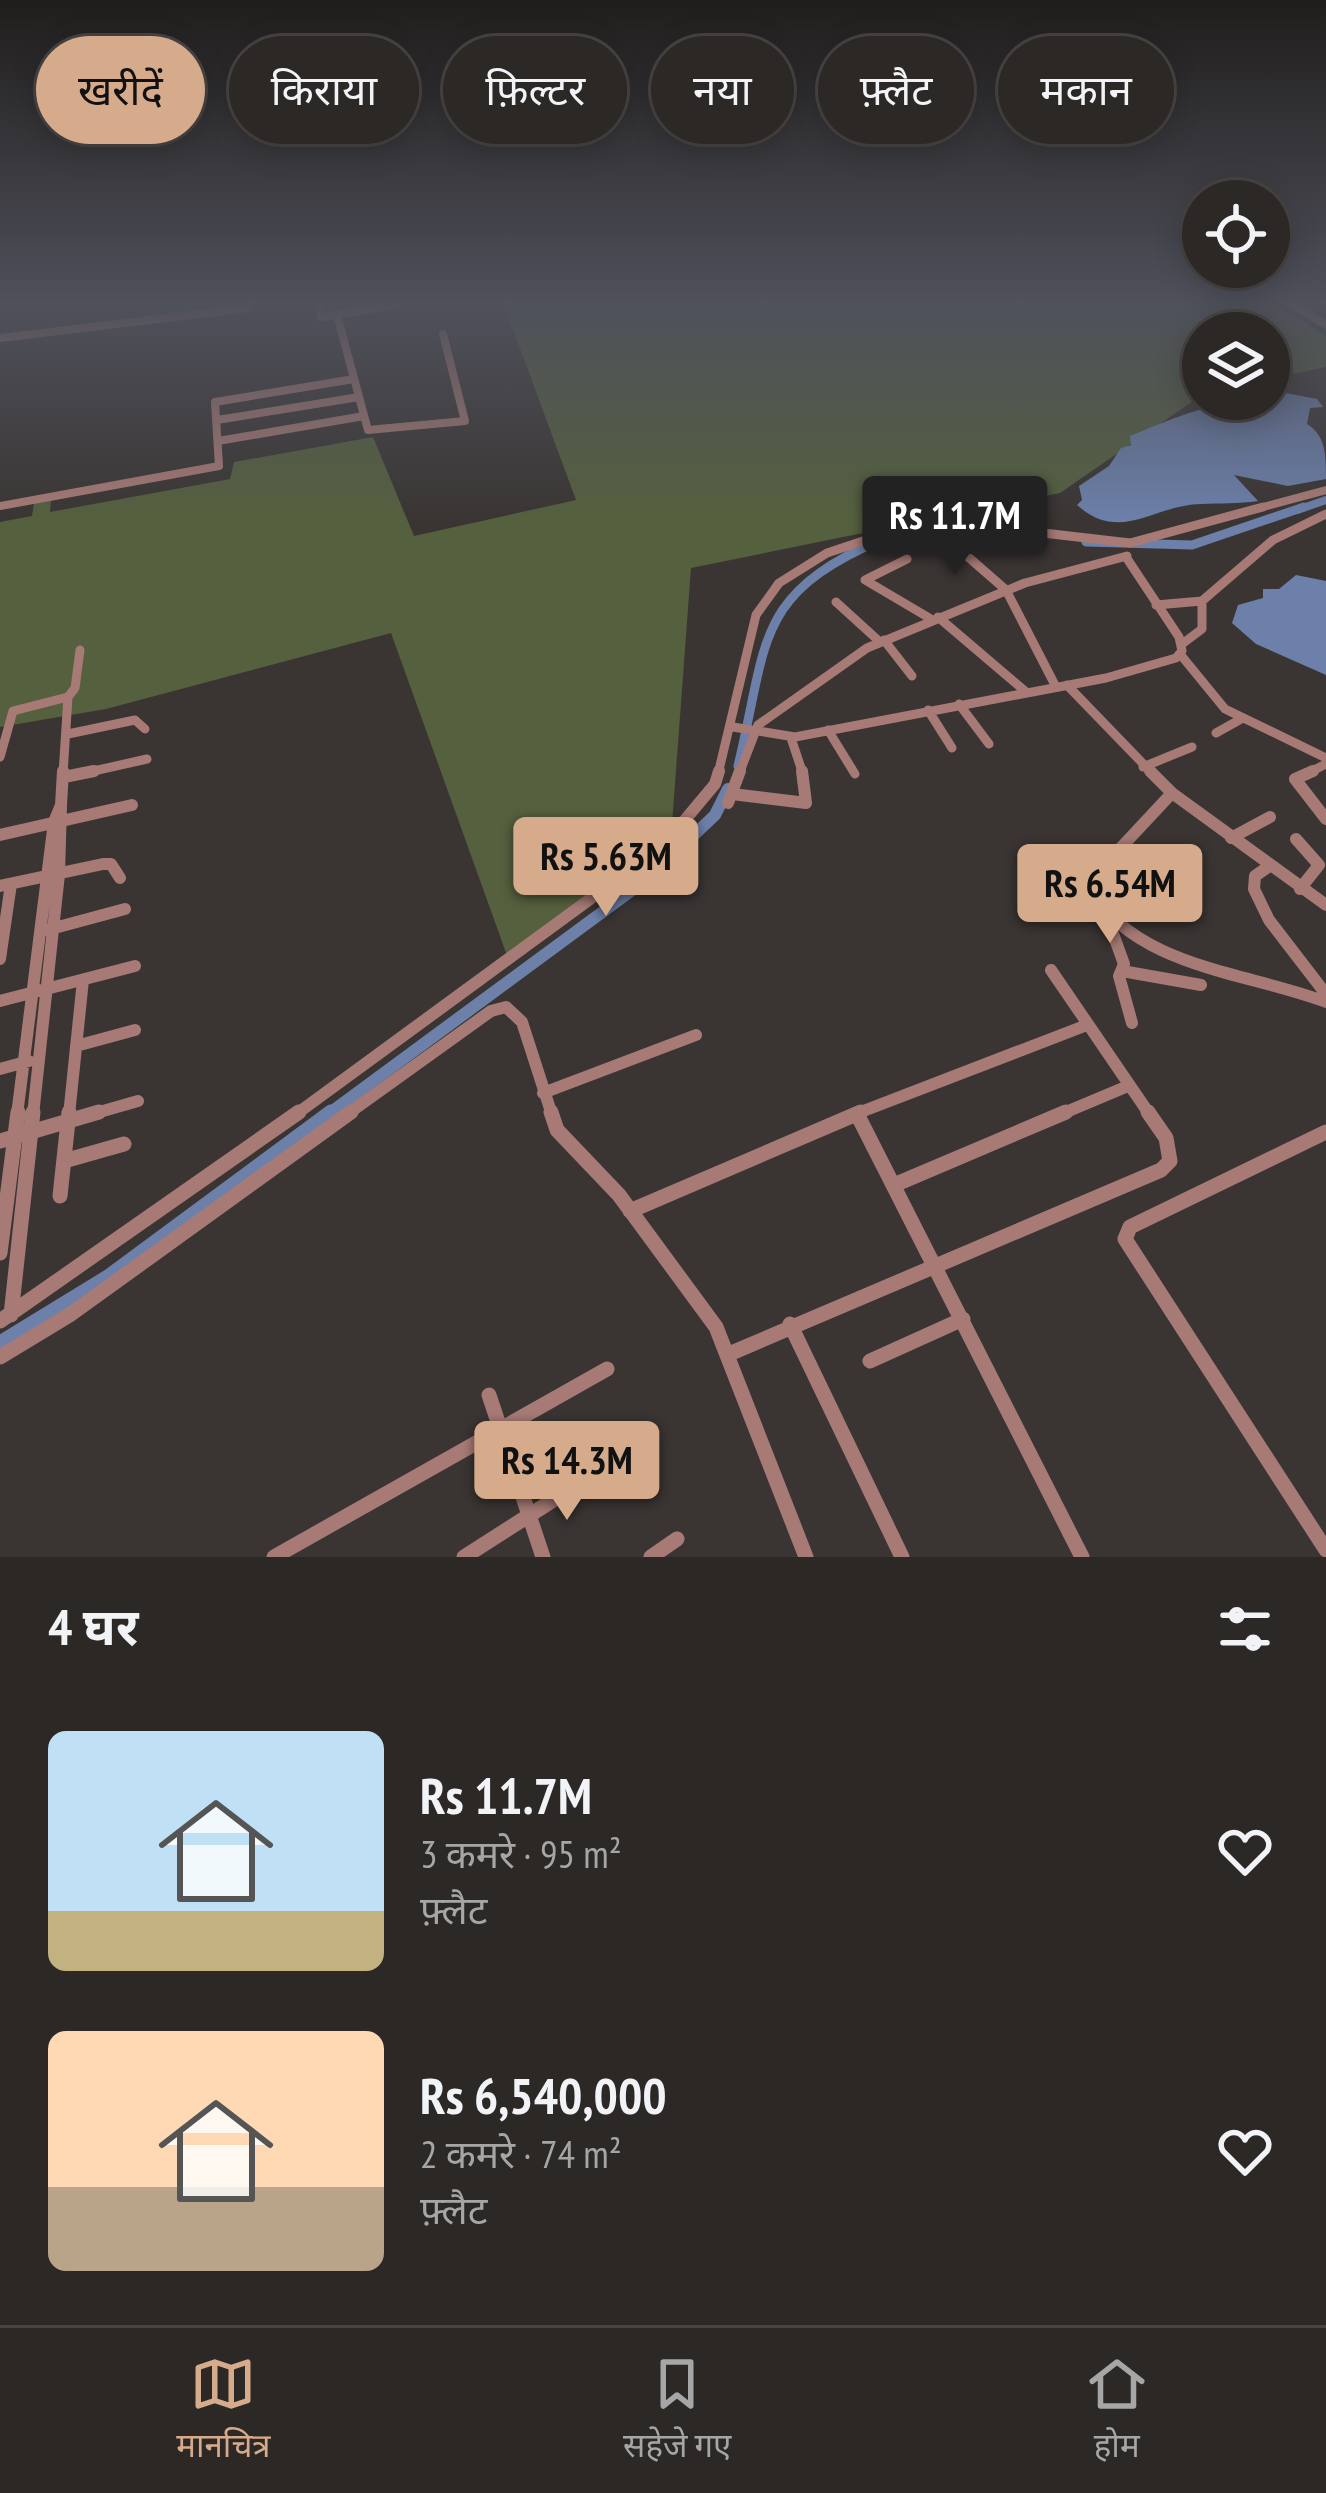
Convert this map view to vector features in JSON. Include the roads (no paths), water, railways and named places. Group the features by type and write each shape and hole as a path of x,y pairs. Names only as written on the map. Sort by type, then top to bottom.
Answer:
{"street":[{"path":"0,506 220,466 215,402 354,379 368,430 465,421 454,378"},
{"path":"217,420 359,397"},
{"path":"218,441 364,416"},
{"path":"6,1318 169,1208 664,845 715,784 747,729 808,686 882,641 1006,590 1326,490"},
{"path":"1156,605 1202,602 1234,578 1251,552 1293,525 1326,514"},
{"path":"791,738 805,778 806,803 730,798 747,729 734,698 756,615 779,583 827,553 869,538 1003,526 1130,549"},
{"path":"938,530 1006,590 1061,686 1143,767 1268,867 1326,904"},
{"path":"1130,549 1181,649 1225,710 1259,722 1326,761"},
{"path":"907,559 865,580 934,618 1026,692"},
{"path":"836,602 882,641 912,676"},
{"path":"747,729 791,738 1061,686 1181,649 1202,627 1202,602"},
{"path":"0,757 13,711 68,698 76,688 80,650"},
{"path":"6,1318 64,777 68,698"},
{"path":"959,704 988,744"},
{"path":"928,710 952,748"},
{"path":"1216,733 1241,719"},
{"path":"68,734 135,720 145,729"},
{"path":"828,730 855,774"},
{"path":"1143,767 1192,747"},
{"path":"64,777 147,759"},
{"path":"1326,761 1294,779 1326,819"},
{"path":"1172,793 1140,823 1091,885 1092,898 1106,914 1177,958 1325,993"},
{"path":"0,835 59,816 132,805"},
{"path":"1231,838 1270,817"},
{"path":"1295,839 1319,865 1300,889"},
{"path":"0,959 5,885 112,864 120,878"},
{"path":"1268,867 1256,876 1253,889 1274,926 1325,993"},
{"path":"47,930 125,909"},
{"path":"1106,914 1132,1023"},
{"path":"0,1001 135,966"},
{"path":"729,1354 790,1324 938,1269 1161,1170 1172,1150 1051,970"},
{"path":"1122,971 1202,986"},
{"path":"61,1196 83,980"},
{"path":"0,1357 71,1314 491,1011 511,1008 522,1022 556,1130 681,1275 729,1354 806,1557"},
{"path":"630,1211 857,1114 1088,1025"},
{"path":"76,1046 135,1030"},
{"path":"543,1093 696,1035"},
{"path":"0,1069 32,1061"},
{"path":"894,1185 1128,1086"},
{"path":"0,1141 138,1101"},
{"path":"857,1114 1082,1557"},
{"path":"1326,1132 1130,1227 1125,1239 1326,1550"},
{"path":"0,1253 22,1135"},
{"path":"64,1161 124,1144"},
{"path":"870,1361 963,1319"},
{"path":"790,1324 902,1557"},
{"path":"274,1557 607,1370"},
{"path":"489,1395 543,1557"},
{"path":"464,1557 641,1444"},
{"path":"651,1557 677,1539"}],"water":[{"path":"1290,394 1317,399 1323,407 1310,408 1307,424 1321,440 1326,479 1288,486 1234,475 1258,501 1183,506 1123,522 1093,516 1077,505 1082,500 1079,486 1109,466 1121,448 1131,445 1130,436 1180,416 1182,420 1290,420"},
{"path":"1296,575 1326,581 1326,675 1256,644 1232,623 1238,605 1263,598 1263,589 1279,589"}],"waterway":[{"path":"1297,510 1326,500"},
{"path":"1086,542 1192,545 1304,507"},
{"path":"738,766 763,655 788,603 810,580 883,539"},
{"path":"327,1115 650,877 715,815 728,789"},
{"path":"0,1343 108,1277 331,1112"}]}
